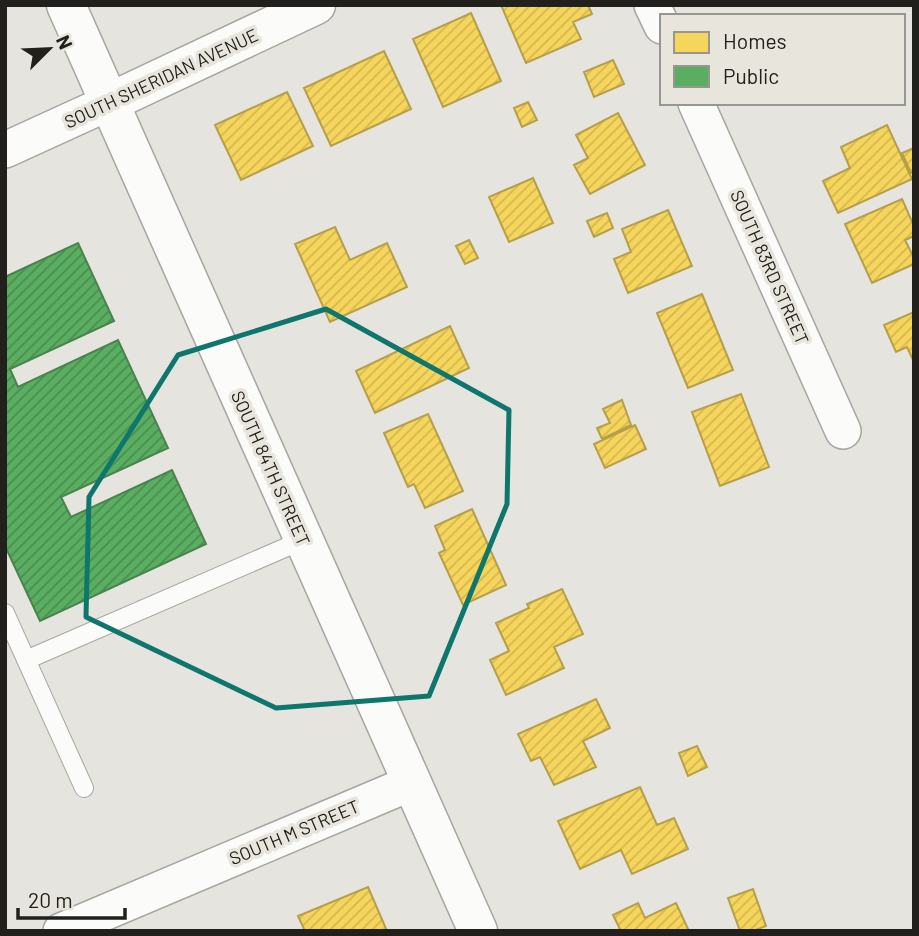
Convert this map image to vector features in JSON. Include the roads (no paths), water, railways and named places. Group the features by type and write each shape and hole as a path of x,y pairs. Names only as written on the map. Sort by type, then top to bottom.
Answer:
{"main road":[{"name":"SOUTH 84TH STREET","path":"66,5 478,931"},
{"name":"SOUTH SHERIDAN AVENUE","path":"108,103 316,5"}],"street":[{"path":"652,5 660,22"},
{"name":"SOUTH SHERIDAN AVENUE","path":"5,150 108,103"},
{"name":"SOUTH 83RD STREET","path":"697,105 843,431"},
{"name":"SOUTH M STREET","path":"61,931 411,783"}],"lane":[{"path":"26,660 303,540"},
{"path":"5,613 84,788"}]}
